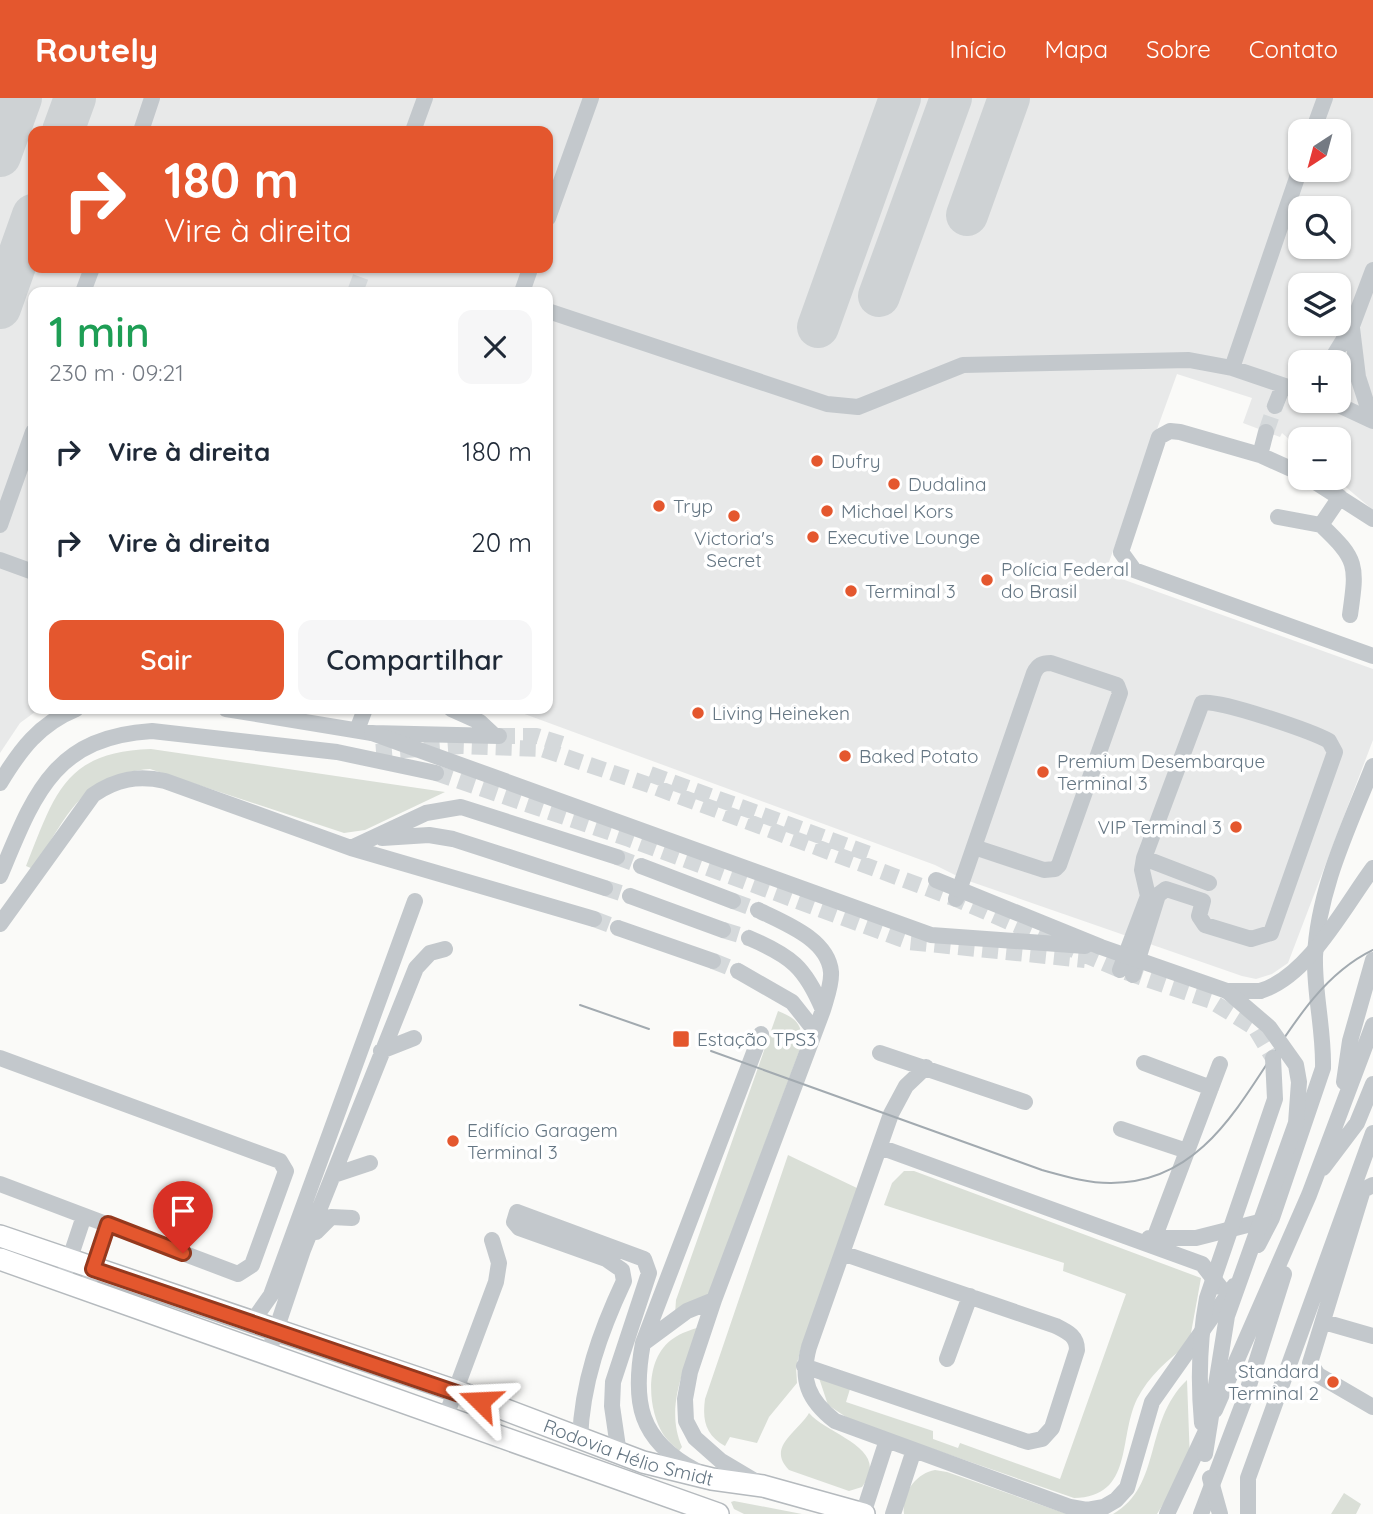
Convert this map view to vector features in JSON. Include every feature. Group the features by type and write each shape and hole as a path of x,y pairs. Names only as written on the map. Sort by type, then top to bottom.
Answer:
{"main road":[{"name":"Rodovia Hélio Smidt","path":"0,1236 456,1391 619,1454 712,1479 763,1486 864,1514"},
{"name":"Rodovia Hélio Smidt","path":"0,1259 718,1514"}],"street":[{"path":"143,126 152,98"},
{"path":"415,126 425,98"},
{"path":"553,204 591,98"},
{"path":"1317,119 1325,98"},
{"path":"1232,368 1296,182"},
{"path":"1337,350 1352,326 1373,270"},
{"path":"553,313 827,404 858,407 963,365 1189,360 1232,368 1288,387"},
{"path":"1352,326 1358,377 1372,421"},
{"path":"1275,406 1283,386"},
{"path":"1351,411 1372,421"},
{"path":"1288,467 1260,454 1180,432 1170,431 1159,437 1121,552 1125,562 1134,570 1373,656"},
{"path":"1260,454 1266,432"},
{"path":"0,525 28,446"},
{"path":"1329,490 1373,519"},
{"path":"1321,525 1340,497"},
{"path":"1278,517 1321,525 1345,548 1356,578 1350,615"},
{"path":"0,560 28,570"},
{"path":"956,899 974,846 1037,668 1044,663 1051,663 1117,685 1120,693 1059,865 1055,869 1044,870 974,846"},
{"path":"1211,701 1245,711 1323,737 1333,746 1335,752 1271,933 1251,939 1205,925 1199,916 1203,901 1166,890 1158,895 1126,973 1148,896 1142,870 1144,858 1202,703 1211,701"},
{"path":"0,783 25,744 55,718 64,714"},
{"path":"256,714 365,732 497,736 480,722 462,714"},
{"path":"365,714 365,732"},
{"path":"0,876 39,789 65,760 96,741 122,733 152,731 337,752 436,773"},
{"path":"365,732 921,932 1101,947"},
{"path":"337,752 376,752"},
{"path":"926,1068 898,1098 804,1366 805,1383 822,1410 835,1421 1070,1507 1087,1510 1104,1507 1116,1500 1133,1474 1152,1402 1224,1303 1272,1218 1323,1068 1315,958 1324,899 1373,766"},
{"path":"0,924 93,795 106,786 136,777 165,781 351,848 594,919"},
{"path":"351,848 438,808 461,807 617,857"},
{"path":"373,838 429,835 453,839 606,888"},
{"path":"1144,858 1209,883"},
{"path":"641,866 733,901"},
{"path":"936,880 1101,947 1227,990 1261,991 1290,977 1373,868"},
{"path":"630,896 723,930"},
{"path":"252,1322 271,1295 415,901"},
{"path":"758,910 820,947 828,960 832,975 816,1031 714,1300 690,1373 685,1399 686,1421 695,1438 709,1451 763,1486"},
{"path":"618,928 713,961"},
{"path":"748,938 777,950 805,972 823,1010"},
{"path":"268,1354 303,1250 416,968 430,953 445,949"},
{"path":"1339,1116 1350,1041 1373,960"},
{"path":"737,971 792,1002 816,1031"},
{"path":"1205,1454 1227,1316 1289,1145 1298,1108 1296,1065 1286,1048 1269,1027 1227,990"},
{"path":"1201,1514 1245,1398 1309,1195 1373,1025"},
{"path":"712,1479 665,1450 642,1416 637,1390 643,1343 761,1034"},
{"path":"381,1051 414,1038"},
{"path":"880,1053 1025,1102"},
{"path":"0,1058 280,1161 286,1168 252,1265 242,1273 0,1184"},
{"path":"1220,1514 1205,1454 1199,1387 1200,1332 1207,1298 1275,1099 1273,1058"},
{"path":"1144,1063 1211,1088"},
{"path":"1153,1241 1220,1064"},
{"path":"1315,1178 1357,1123 1373,1084"},
{"path":"1121,1129 1187,1150"},
{"path":"1248,1514 1248,1478 1373,1133"},
{"path":"880,1147 1136,1238 1153,1241 1196,1238 1272,1218"},
{"path":"334,1175 370,1163"},
{"path":"1368,1187 1310,1363 1318,1375 1373,1406"},
{"path":"1167,1514 1180,1491 1309,1195"},
{"path":"580,1439 585,1387 600,1340 624,1281 622,1270 606,1259 519,1228 514,1222 517,1212 644,1259 649,1273 613,1382 612,1406 619,1454"},
{"path":"62,1281 84,1216"},
{"path":"303,1250 331,1217 352,1218"},
{"path":"86,1290 108,1224"},
{"path":"446,1416 496,1282 499,1263 492,1240"},
{"path":"1153,1241 1209,1269 1219,1284 1224,1303"},
{"path":"804,1366 1028,1442 1042,1440 1052,1428 1077,1343 1071,1334 1056,1326 842,1253"},
{"path":"947,1359 970,1296"},
{"path":"643,1343 678,1317 714,1300"},
{"path":"1324,1322 1373,1336"},
{"path":"600,1340 609,1332 614,1332 619,1335 622,1350"},
{"path":"864,1514 887,1440"},
{"path":"893,1514 914,1450"}],"shaded area":[{"path":"0,98 1373,98 1373,510 1349,490 1351,427 1288,427 1288,438 1282,433 1280,437 1243,423 1252,398 1177,374 1105,573 1373,669 1373,740 1288,963 1272,974 1256,979 1242,976 963,879 935,865 525,714 553,714 553,287 28,287 28,714 32,714 20,723 0,753"},
{"path":"151,749 445,792 365,830 344,833 150,769 127,773 107,779 78,801 33,869 26,866 55,798 81,768 99,758"},
{"path":"778,1011 791,1017 798,1025 801,1035 800,1049 708,1296 675,1314 676,1300"},
{"path":"788,1155 859,1189 801,1348 796,1367 797,1383 769,1417 757,1443 730,1437 725,1446 713,1437 707,1427 705,1399"},
{"path":"904,1171 914,1171 1201,1278 1189,1344 1160,1369 1137,1399 1131,1414 1121,1463 1106,1488 1093,1495 1074,1498 852,1421 828,1405 819,1378 850,1389 846,1402 933,1431 933,1439 958,1448 960,1443 1060,1479 1126,1294 1063,1271 1064,1263 884,1205 892,1183"},
{"path":"699,1327 683,1371 676,1401 677,1432 682,1447 679,1451 665,1436 654,1411 651,1383 653,1370 664,1347 677,1336"},
{"path":"1187,1380 1190,1461 1157,1514 1113,1514 1129,1502 1139,1487 1164,1415 1173,1397"},
{"path":"809,1413 864,1453 869,1462 869,1474 862,1487 849,1491 789,1470 783,1462 782,1447"},
{"path":"935,1470 1067,1514 904,1514 905,1499 911,1486 922,1475"},
{"path":"1344,1493 1361,1504 1356,1514 1331,1514"},
{"path":"731,1502 802,1514 744,1514 734,1509"}],"taxiway":[{"path":"0,156 21,98"},
{"path":"65,126 75,98"},
{"path":"818,327 900,98"},
{"path":"879,296 951,98"},
{"path":"967,215 1009,98"},
{"path":"0,308 28,229"}],"tunnel":[{"path":"357,287 362,273"},
{"path":"1266,432 1275,406"},
{"path":"499,736 537,736 562,744"},
{"path":"376,752 461,746 542,749 649,785 956,899 1120,970 1211,1001 1255,1028 1273,1058"},
{"path":"436,773 629,839 909,942 1085,960"},
{"path":"650,774 875,856"},
{"path":"617,857 641,866"},
{"path":"605,888 630,896"},
{"path":"733,901 758,910"},
{"path":"594,919 618,928"},
{"path":"723,930 749,938"},
{"path":"713,961 738,971"}],"tram line":[{"path":"711,1051 1042,1170 1110,1183 1156,1175 1194,1154 1225,1124 1305,1009 1336,975 1373,950"},
{"path":"580,1005 649,1029"}],"place":[{"name":"Dufry","path":"817,461"},
{"name":"Dudalina","path":"894,484"},
{"name":"Tryp","path":"659,506"},
{"name":"Michael Kors","path":"827,511"},
{"name":"Victoria's Secret","path":"734,516"},
{"name":"Executive Lounge","path":"813,537"},
{"name":"Polícia Federal do Brasil","path":"987,580"},
{"name":"Terminal 3","path":"851,591"},
{"name":"Living Heineken","path":"698,713"},
{"name":"Baked Potato","path":"845,756"},
{"name":"Premium Desembarque Terminal 3","path":"1043,772"},
{"name":"VIP Terminal 3","path":"1236,827"},
{"name":"Estação TPS3","path":"681,1039"},
{"name":"Edifício Garagem Terminal 3","path":"453,1141"},
{"name":"Standard Terminal 2","path":"1333,1382"}],"route":[{"path":"183,1253 108,1224 93,1269 480,1401"}]}
